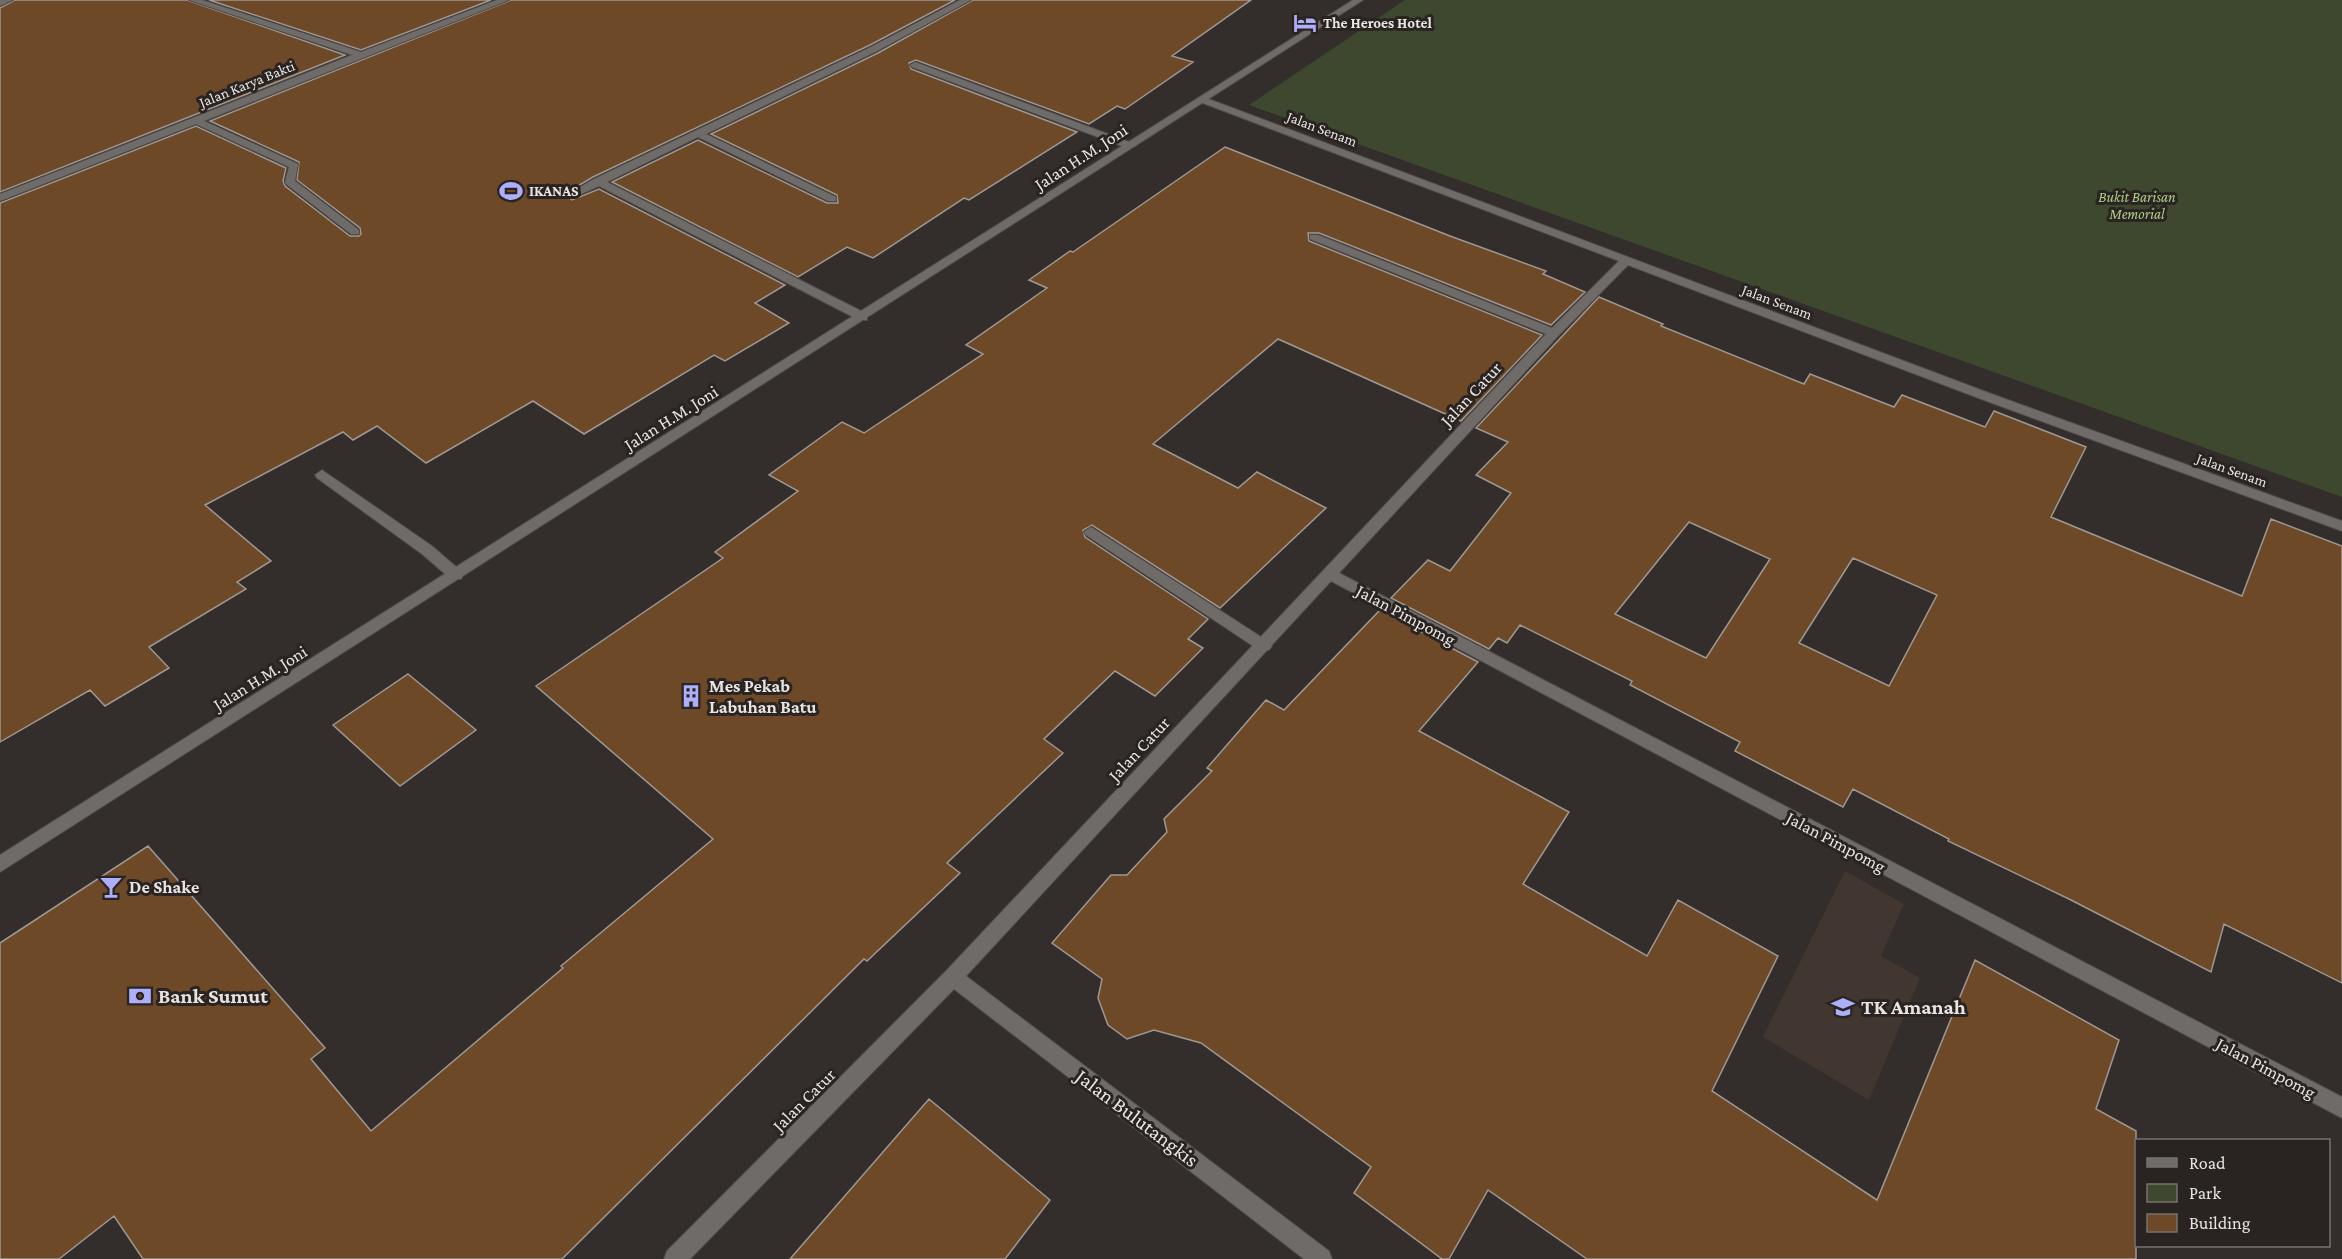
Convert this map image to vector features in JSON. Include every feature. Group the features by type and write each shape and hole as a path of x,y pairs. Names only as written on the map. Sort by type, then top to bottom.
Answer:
{"street":[{"path":"0,3 9,0"},
{"path":"193,0 361,55"},
{"name":"Jalan Karya Bakti","path":"0,198 505,0"},
{"path":"571,195 874,49 967,0"},
{"name":"Jalan H.M. Joni","path":"0,864 1359,0"},
{"path":"915,65 1131,146"},
{"name":"Jalan Senam","path":"1203,100 1985,396 2342,526"},
{"path":"195,120 294,166 290,182 355,232"},
{"path":"698,133 832,199"},
{"path":"598,182 863,317"},
{"path":"1314,237 1554,333"},
{"name":"Jalan Catur","path":"675,1259 952,977 1264,646 1554,333 1626,261"},
{"path":"322,475 427,550 456,575"},
{"path":"1091,532 1264,646"},
{"name":"Jalan Pimpomg","path":"1331,574 2342,1108"},
{"name":"Jalan Bulutangkis","path":"952,977 1321,1259"}],"shaded area":[{"name":"TK Amanah","path":"1845,871 1904,904 1881,956 1920,978 1869,1100 1763,1037"}],"green space":[{"name":"Bukit Barisan Memorial","path":"1405,0 2342,0 2342,497 1249,105"}],"building":[{"path":"15,0 187,0 345,55 0,192 0,8"},
{"path":"209,0 491,0 361,50"},
{"path":"511,0 955,0 870,45 593,177 564,194 572,200 599,189 785,285 755,303 789,323 725,361 714,355 584,434 533,401 426,463 377,426 353,440 343,432 205,505 271,561 237,582 246,589 149,647 169,668 105,706 90,690 0,742 0,203 196,126 286,168 283,181 285,186 350,236 359,236 360,228 297,180 299,162 210,121"},
{"path":"973,0 1251,0 1172,56 1193,62 1125,109 1117,106 1089,124 916,60 909,63 911,69 1077,132 969,200 964,198 873,258 847,247 798,277 612,182 698,140 827,203 838,203 837,195 711,134 878,53"},
{"path":"1225,147 1450,236 1546,271 1543,274 1585,292 1551,325 1319,233 1308,233 1309,241 1542,335 1461,421 1278,339 1153,444 1238,488 1257,472 1326,508 1220,608 1092,525 1083,530 1085,537 1208,619 1188,639 1203,648 1155,696 1115,671 1044,739 1063,753 947,863 960,873 867,961 864,959 562,1259 143,1259 114,1216 59,1259 0,1259 0,943 148,846 325,1048 311,1059 371,1131 563,968 561,966 713,839 536,686 723,558 715,552 798,491 769,475 842,422 864,433 983,354 966,345 1047,288 1029,280"},
{"path":"1599,297 1663,324 1661,326 1804,384 1810,374 1894,407 1902,395 1985,427 1994,411 2086,447 2051,517 2242,596 2271,519 2342,546 2342,983 2224,924 2211,972 2071,900 1948,841 1949,839 1853,789 1843,807 1735,751 1740,742 1630,685 1632,681 1520,625 1507,643 1498,638 1489,649 1391,598 1428,560 1450,571 1511,493 1476,475 1508,442 1476,428","holes":["1689,522 1770,559 1706,658 1615,614","1853,558 1937,595 1889,686 1799,643"]},
{"path":"1380,610 1478,662 1419,731 1569,812 1523,884 1647,956 1678,900 1778,956 1712,1091 1877,1200 1975,960 2119,1040 2096,1109 2136,1131 2136,1259 1587,1259 1488,1190 1449,1259 1442,1259 1354,1193 1371,1167 1201,1043 1154,1030 1127,1039 1108,1025 1098,998 1102,979 1052,943 1111,875 1127,875 1167,832 1164,819 1212,771 1207,768 1266,700 1284,710"},
{"path":"408,674 476,730 400,786 333,725"},
{"path":"929,1099 1050,1200 1005,1259 790,1259"}],"place":[{"name":"The Heroes Hotel","path":"1305,23"},
{"name":"IKANAS","path":"511,191"},
{"name":"Mes Pekab Labuhan Batu","path":"691,696"},
{"name":"De Shake","path":"111,887"},
{"name":"Bank Sumut","path":"140,996"},
{"name":"TK Amanah","path":"1843,1007"}]}
